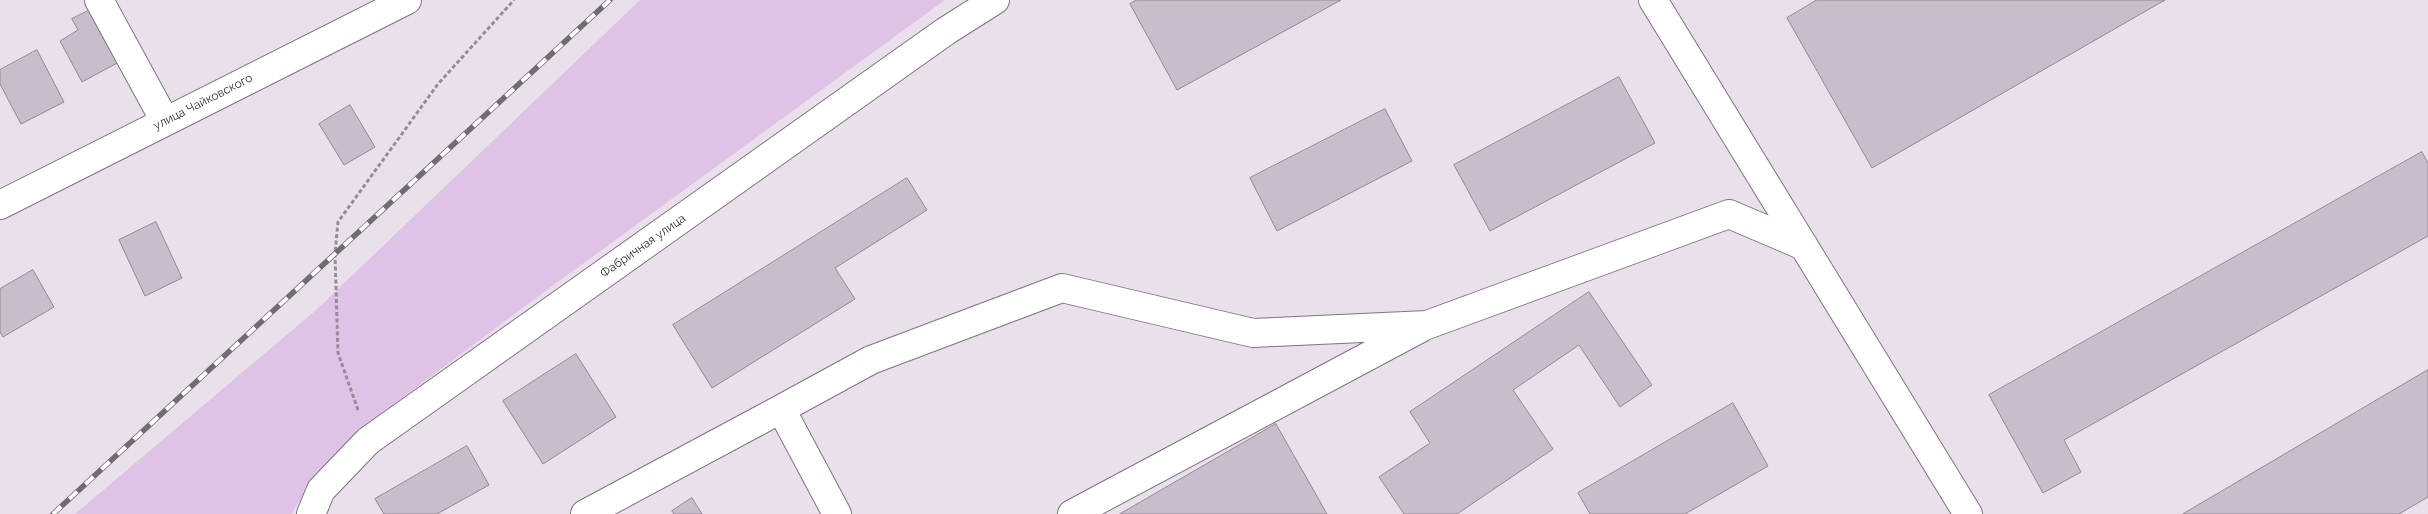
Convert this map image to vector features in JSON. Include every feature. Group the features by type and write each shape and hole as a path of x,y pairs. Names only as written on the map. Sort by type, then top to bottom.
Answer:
{"street":[{"path":"98,0 165,121"},
{"name":"улица Чайковского","path":"0,205 407,0"},
{"name":"Фабричная улица","path":"311,514 321,490 368,441 946,31 995,0"},
{"path":"1653,0 1968,514"},
{"path":"1072,514 1427,325 1729,214 1804,246"},
{"path":"585,514 871,360 1062,288 1252,333 1427,325"},
{"path":"781,409 837,514"}],"path":[{"path":"368,441 338,353 335,254 338,222 438,84 514,0"}],"shaded area":[{"path":"640,0 945,0 555,284 379,415 328,462 292,514 75,514 316,310"}],"building":[{"path":"1137,0 1341,0 1177,90 1130,4"},
{"path":"1817,0 2165,0 1872,168 1787,18"},
{"path":"92,9 121,61 82,82 60,41 78,30 72,19"},
{"path":"37,50 64,102 21,124 0,84 0,70"},
{"path":"1619,77 1655,143 1490,231 1454,165"},
{"path":"350,105 375,147 344,165 319,124"},
{"path":"1385,109 1412,161 1277,231 1250,178"},
{"path":"2422,152 2428,163 2428,236 2064,440 2081,472 2043,493 1989,395"},
{"path":"907,178 927,210 835,268 855,299 712,388 673,325"},
{"path":"156,222 182,278 145,296 119,240"},
{"path":"33,270 54,307 3,337 0,332 0,289"},
{"path":"1589,292 1652,385 1620,407 1579,345 1513,390 1553,449 1457,514 1404,514 1379,477 1430,443 1410,412"},
{"path":"576,354 616,417 543,464 503,401"},
{"path":"2428,370 2428,497 2399,514 2183,514"},
{"path":"1733,403 1768,466 1685,514 1590,514 1578,493"},
{"path":"1276,424 1327,514 1120,514"},
{"path":"467,446 489,485 437,514 384,514 375,499"},
{"path":"692,498 702,514 674,514 672,511"}],"railway":[{"path":"53,514 610,0"}]}
